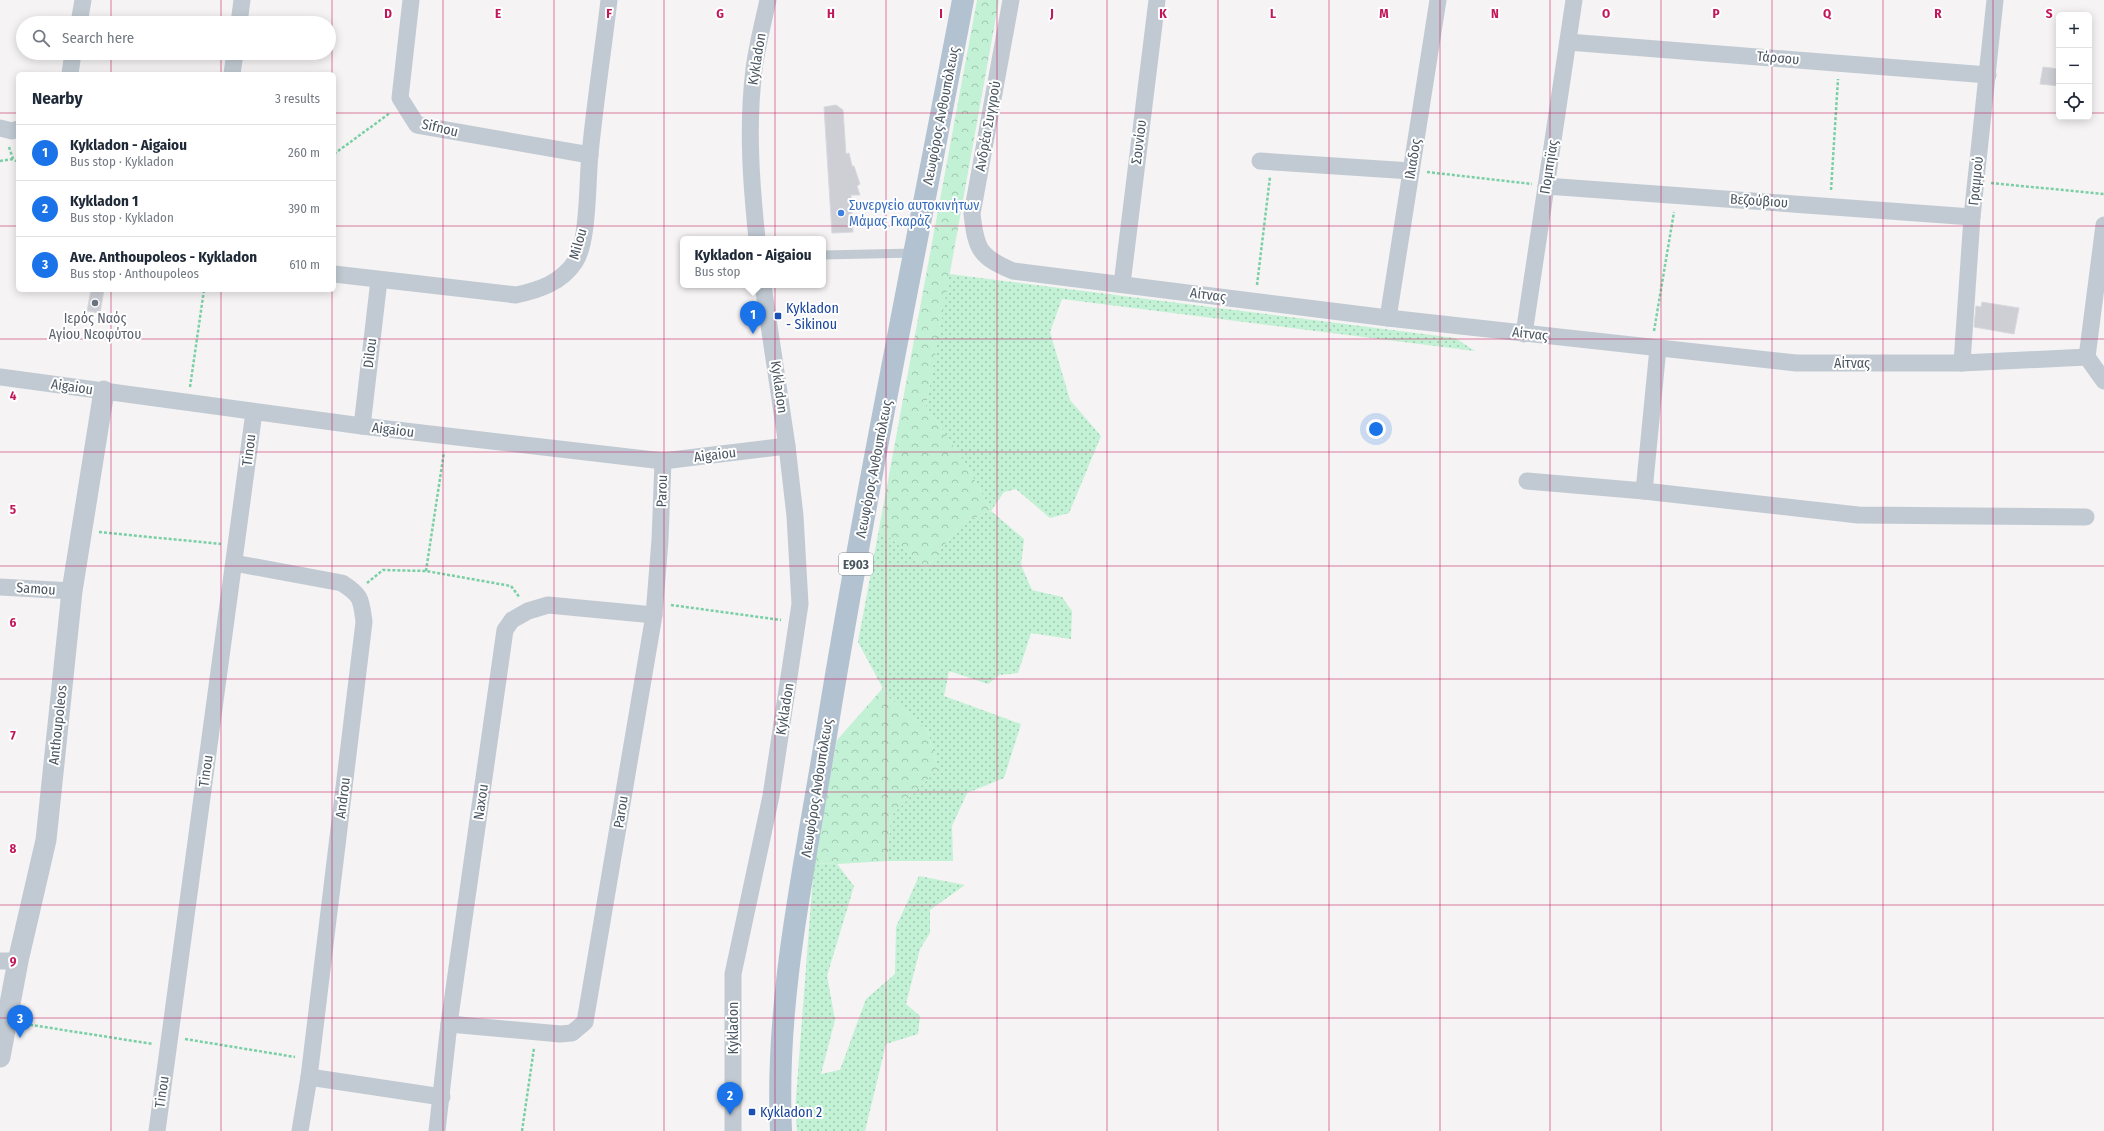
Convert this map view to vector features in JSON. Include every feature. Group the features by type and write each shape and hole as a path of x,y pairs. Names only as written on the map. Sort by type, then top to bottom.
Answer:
{"main road":[{"name":"Λεωφόρος Ανθουπόλεως","path":"781,1131 780,1100 786,982 840,649 963,0"}],"street":[{"path":"80,16 83,0"},
{"path":"240,16 242,0"},
{"name":"Sifnou","path":"411,0 400,98 417,125 590,155"},
{"name":"Milou","path":"336,274 516,295 543,289 564,275 576,261 584,236 590,155 609,0"},
{"name":"Kykladon","path":"757,236 750,174 750,119 754,68 768,0"},
{"name":"Ανδρέα Συγγρού","path":"981,252 974,234 972,214 1011,0"},
{"name":"Σουνίου","path":"1122,284 1156,0"},
{"name":"Ιλιαδος","path":"1388,318 1438,0"},
{"name":"Πομπηϊας","path":"1524,334 1574,0"},
{"name":"Γραμμού","path":"1962,363 1972,217 1995,0"},
{"name":"Τάρσου","path":"1568,42 1988,75"},
{"path":"70,72 72,60"},
{"path":"232,72 234,60"},
{"path":"0,128 12,131 16,130"},
{"path":"1266,161 1411,171"},
{"name":"Βεζούβιου","path":"1546,186 1972,217"},
{"path":"2104,225 2087,357 2104,381"},
{"name":"Αίτνας","path":"981,252 996,263 1013,271 1524,334 1796,363 1962,363 2087,357"},
{"name":"Dilou","path":"362,426 379,280"},
{"name":"Kykladon","path":"733,1131 734,974 771,796 800,604 795,516 787,446 763,288"},
{"path":"1644,491 1655,348"},
{"name":"Aigaiou","path":"0,377 362,426 663,461 787,446"},
{"name":"Anthoupoleos","path":"0,1057 7,1022 9,961 46,840 72,591 104,391"},
{"name":"Tinou","path":"157,1131 254,412"},
{"name":"Parou","path":"449,1024 537,1032 572,1033 585,1022 654,609 660,540 663,461"},
{"path":"1528,481 1644,491 1858,514 2086,517"},
{"path":"234,563 342,583 356,592"},
{"name":"Samou","path":"0,587 72,591"},
{"name":"Androu","path":"300,1131 310,1068 364,622 362,603 356,592"},
{"name":"Naxou","path":"437,1131 449,1024 505,630 512,620 528,611 548,605 654,609"},
{"path":"310,1068 442,1097"}],"lane":[{"path":"826,255 915,253"}],"path":[{"path":"1830,207 1839,63"},
{"path":"336,153 404,103"},
{"path":"0,162 13,158"},
{"path":"1255,301 1266,161"},
{"path":"1411,171 1546,186"},
{"path":"1976,181 2104,194"},
{"path":"1655,348 1676,195"},
{"path":"188,403 204,292"},
{"path":"426,571 446,436"},
{"path":"82,530 237,546"},
{"path":"356,592 383,570 426,571 511,586 528,611"},
{"path":"654,609 798,622"},
{"path":"7,1022 169,1042 310,1068"},
{"path":"522,1131 537,1032"}],"green space":[{"path":"977,0 999,0 926,406 967,466 991,511 961,523 927,568 879,529"},
{"path":"949,274 1455,338 1475,351 1062,299 1050,332 1070,400 1101,436 1069,513 1050,518 1016,489 1004,492 991,511 967,466 926,406"},
{"path":"991,511 1024,539 1021,565 1032,590 1062,597 1072,611 1071,639 1031,633 1018,673 999,675 988,684 949,671 944,696 1021,724 1004,778 967,793 952,826 953,861 887,861 891,816 938,769 927,729 887,696 858,642 879,529 927,568 961,523"},
{"path":"883,688 887,696 927,729 938,769 891,816 887,861 837,864 814,863 837,740"},
{"path":"814,863 837,864 854,886 827,976 835,1020 821,1074 840,1070 866,999 895,974 896,927 919,876 965,885 930,910 930,933 920,949 906,1004 920,1016 918,1034 886,1044 865,1131 797,1131 795,1111"}],"building":[{"path":"2043,67 2056,69 2056,86 2040,84"},
{"path":"836,105 843,110 846,154 849,153 852,166 854,166 860,184 857,186 860,195 851,195 853,232 832,233 824,107"},
{"name":"Ιερός Ναός Αγίου Νεοφύτου","path":"91,292 104,292 100,313 87,311"},
{"path":"1982,302 2019,308 2014,334 1974,327 1976,306 1981,307"}],"place":[{"name":"Συνεργείο αυτοκινήτων Μάμας Γκαράζ","path":"841,213"},
{"name":"Ιερός Ναός Αγίου Νεοφύτου","path":"95,303"},
{"name":"Kykladon - Sikinou","path":"778,316"},
{"name":"Kykladon - Aigaiou","path":"753,334"},
{"name":"Ave. Anthoupoleos - Kykladon","path":"20,1038"},
{"name":"Kykladon 2","path":"752,1112"},
{"name":"Kykladon 1","path":"730,1115"}]}
